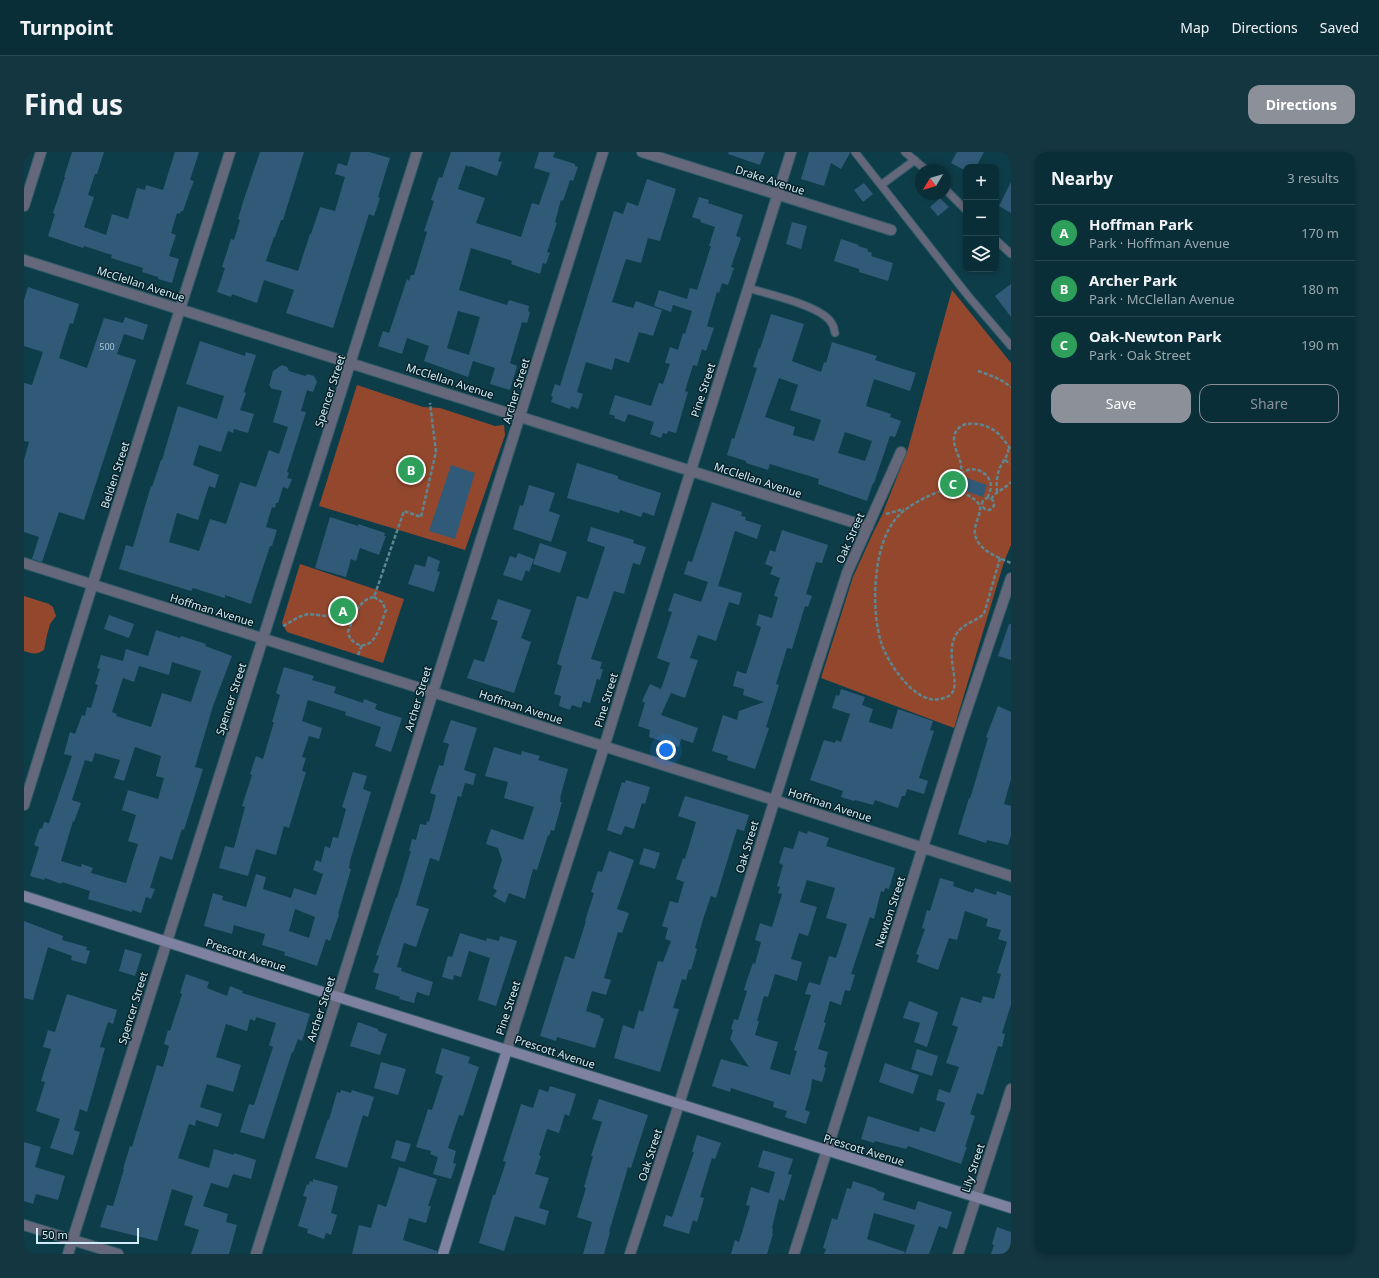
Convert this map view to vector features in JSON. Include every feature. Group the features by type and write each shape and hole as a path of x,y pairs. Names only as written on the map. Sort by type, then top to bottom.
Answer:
{"street":[{"path":"24,206 41,152"},
{"name":"Belden Street","path":"24,805 92,585 230,152"},
{"name":"Spencer Street","path":"68,1254 352,362 417,152"},
{"name":"Archer Street","path":"256,1254 604,152"},
{"name":"Drake Avenue","path":"642,152 891,230"},
{"name":"Pine Street","path":"442,1254 791,152"},
{"name":"McClellan Avenue","path":"24,260 352,362 868,527"},
{"name":"Oak Street","path":"630,1254 679,1104 847,572 901,452"},
{"name":"Hoffman Avenue","path":"24,563 1011,876"},
{"name":"Newton Street","path":"794,1254 989,640 1011,578"},
{"name":"Prescott Avenue","path":"24,896 338,997 1011,1208"},
{"name":"Lily Street","path":"958,1254 1011,1089"},
{"path":"24,1225 118,1254"}],"lane":[{"path":"855,152 969,297 1011,346"},
{"path":"905,152 919,164"},
{"path":"881,185 915,160"},
{"path":"951,195 963,207"},
{"path":"999,243 1011,254"},
{"path":"748,288 807,306 823,314 832,323 835,333"}],"path":[{"path":"978,370 992,375 1011,387"},
{"path":"374,597 404,511 420,517 436,452 430,403"},
{"path":"954,492 960,475 961,466 954,444 956,431 959,427 973,423 985,425 1002,437 1011,450"},
{"path":"997,492 998,476 1003,462 1008,456 1008,447"},
{"path":"1005,460 1010,464"},
{"path":"960,475 966,470 972,469 986,474 991,484 991,488 987,498 982,502 980,513 974,529 975,536 979,544 986,550 1011,564"},
{"path":"991,499 997,492 1011,482"},
{"path":"987,498 991,499 994,504 992,509 986,510 972,498 954,492 939,492 921,500 908,508 893,522 881,546 876,577 875,604 880,641 892,665 912,689 928,699 936,700 943,698 951,695 955,689 951,660 953,641 961,628 980,618 984,614 1000,558"},
{"path":"874,513 882,515 891,514 908,508"},
{"path":"374,597 382,602 386,610 374,639 367,644 362,645 353,641 348,635 360,603 374,597"},
{"path":"283,626 308,614 327,616 339,614 355,617"},
{"path":"358,655 362,645"}],"shaded area":[{"path":"952,290 1011,363 1011,545 1004,562 954,728 821,678 853,577 882,515 907,452"},
{"path":"357,385 423,407 440,408 495,426 504,425 505,435 465,550 319,506"},
{"path":"300,564 404,599 383,663 287,632 282,623"},
{"path":"24,596 49,604 53,607 56,616 50,624 44,650 39,653 24,651"}],"building":[{"path":"72,152 104,152 88,195 94,197 84,227 106,235 112,214 128,219 137,188 145,190 146,185 163,190 175,152 199,152 190,180 194,181 183,211 181,211 180,214 177,213 171,233 176,235 169,256 179,259 172,283 142,272 143,268 111,258 112,255 84,246 83,248 48,236 55,214 53,213"},
{"path":"260,152 304,152 283,220 281,220 266,261 298,271 320,207 335,211 345,177 335,174 338,163 347,166 351,152 369,152 390,158 374,216 369,214 333,328 286,313 294,290 264,280 257,303 232,294 231,297 217,292 225,268 222,267 231,239 234,240 240,220 238,219 243,202"},
{"path":"451,152 501,152 498,161 502,162 497,176 466,165 458,189 485,198 476,223 521,237 532,203 539,205 550,173 534,168 539,152 555,152 553,157 575,164 575,166 578,167 573,181 570,180 563,201 561,200 555,222 557,223 547,252 550,253 546,264 543,263 540,274 511,264 512,261 471,248 459,290 507,305 509,300 529,306 528,311 530,312 527,323 522,322 510,363 517,366 510,390 490,384 495,368 473,361 468,377 424,361 429,346 407,338 402,354 378,346 383,331 389,333 407,279 409,281 411,275 414,275 427,232 424,231 434,201 431,200 439,177 442,178","holes":["458,311 480,317 469,355 447,348"]},
{"path":"729,152 765,152 760,165 728,154"},
{"path":"809,152 850,153 841,169 831,163 824,186 801,179"},
{"path":"957,152 984,152 978,164 963,164 963,169 951,163"},
{"path":"647,179 676,189 660,241 648,238 641,263 626,259 612,302 633,308 636,301 662,310 653,336 639,332 629,363 615,358 612,370 586,362 577,392 583,394 578,409 571,406 570,409 551,402 553,397 551,396 555,384 560,386 614,211 623,214 627,202 638,206"},
{"path":"1011,182 1011,213 999,206"},
{"path":"864,183 873,194 863,202 854,190"},
{"path":"699,197 709,200 708,203 743,215 736,236 741,238 731,267 734,268 728,285 722,283 719,293 717,292 707,326 714,328 706,351 702,349 697,366 693,365 685,391 688,392 676,433 668,431 667,434 663,433 661,438 650,434 654,422 628,414 625,422 614,418 615,416 609,414 615,395 651,406 659,383 663,384 670,364 665,363 670,347 678,350 683,333 685,334 692,311 673,305 671,312 654,306 659,290 687,299 690,288 697,290 711,246 709,246 715,227 700,222 701,220 692,217"},
{"path":"938,200 942,200 949,207 938,216 930,207"},
{"path":"792,222 807,226 801,249 786,244"},
{"path":"841,239 868,249 867,251 872,253 871,256 893,263 888,281 859,272 859,269 834,261"},
{"path":"1011,284 1011,317 995,296"},
{"path":"28,287 79,304 73,324 70,323 59,358 87,368 104,318 123,323 125,317 148,325 143,340 124,334 117,354 136,360 84,520 59,512 42,562 32,559 39,537 24,532 24,460 29,442 24,441 24,383 32,385 43,352 24,346 24,300"},
{"path":"771,314 804,324 792,361 821,372 824,362 826,363 832,342 877,356 875,360 916,373 910,391 874,379 866,406 891,414 890,417 901,421 895,437 890,436 867,501 818,484 819,479 770,464 768,470 727,455 732,438 734,439 757,368 753,367 759,348 760,349","holes":["779,378 798,385 790,410 821,420 814,441 793,435 795,427 765,417","845,432 872,441 865,461 838,453"]},
{"path":"200,341 245,356 246,352 256,355 240,410 254,414 248,433 234,429 233,433 228,431 221,452 199,445 193,465 219,475 215,488 209,486 198,520 177,513 169,542 199,551 210,519 226,524 240,482 256,487 269,450 279,454 288,427 273,422 282,391 270,388 271,386 269,386 273,371 282,365 287,367 289,371 305,376 308,374 314,376 317,382 313,392 307,390 301,411 306,412 287,472 289,473 287,478 292,479 288,489 283,487 275,508 272,507 266,527 277,530 272,546 270,546 251,604 225,595 225,598 193,588 191,591 119,569 126,545 133,547 151,486 152,487 162,460 178,406 217,419 224,396 186,384"},
{"path":"577,463 618,476 618,479 661,493 654,516 643,512 641,517 620,510 619,513 567,498"},
{"path":"451,465 475,473 455,539 429,531"},
{"path":"964,477 987,485 983,497 959,489"},
{"path":"529,485 555,493 549,511 560,515 551,542 513,529 520,505 523,506"},
{"path":"712,502 742,512 741,516 746,517 745,520 761,525 757,539 735,531 718,586 742,593 739,605 729,602 716,641 698,635 690,658 698,660 685,698 671,693 661,715 698,728 693,743 681,739 679,747 649,737 650,730 638,726 645,703 642,701 650,684 661,689 670,663 657,658 672,612 668,611 674,593 701,602 708,582 684,574 688,561 692,562"},
{"path":"330,517 385,533 384,536 386,536 379,555 360,548 356,561 351,559 346,577 315,568"},
{"path":"591,527 634,540 633,543 646,547 640,565 633,563 624,594 614,591 591,659 602,662 600,669 603,669 600,680 597,679 590,703 583,701 581,708 572,705 570,710 559,706 561,696 554,694 562,666 557,664 577,596 588,599 605,547 587,541"},
{"path":"782,530 828,545 822,563 816,562 806,594 812,596 808,607 805,606 792,649 787,648 776,684 779,685 766,727 769,728 755,769 727,760 728,756 712,751 723,715 737,720 739,711 764,702 743,695 744,689 733,686 737,671 746,674 761,627 756,625 759,614 772,618 778,597 774,596 780,578 770,574 773,567 765,564 770,550 775,552"},
{"path":"540,543 567,552 560,573 533,564"},
{"path":"518,553 534,559 529,572 526,570 522,581 503,575 510,556 516,558"},
{"path":"428,556 440,561 437,571 440,572 434,592 408,584 415,564 425,567"},
{"path":"498,599 531,610 521,638 531,642 514,693 467,678 474,659 484,662 498,621 491,619"},
{"path":"109,615 134,624 129,638 104,629"},
{"path":"1009,624 1011,624 1011,660 998,656"},
{"path":"156,630 180,638 181,636 206,644 205,646 232,656 213,706 195,767 203,769 184,830 182,829 172,860 160,856 150,888 155,889 151,899 146,897 141,913 132,910 132,912 88,899 90,891 62,882 61,884 45,878 44,880 30,876 39,847 34,845 40,828 42,829 44,822 49,823 72,756 64,754 70,732 75,734 82,715 85,716 87,707 91,708 98,685 95,684 100,669 97,668 101,655 123,661 126,649 148,656","holes":["172,662 201,671 191,702 162,693 151,727 116,716 117,714 112,712 123,678 134,682 139,666 169,675","135,747 161,756 156,776 164,778 158,799 128,790 122,810 136,815 128,841 138,844 126,883 91,873 93,868 82,864 81,867 61,861 73,821 74,822 81,803 72,800 85,760 92,762 95,753 120,760 114,778 124,781"]},
{"path":"284,667 314,676 312,680 336,687 334,693 363,703 364,699 377,704 375,708 377,710 402,718 391,752 375,746 381,727 345,715 346,712 308,700 302,721 322,728 319,739 309,736 302,757 306,758 302,771 306,772 289,828 284,826 276,855 256,849 248,876 219,868 225,846 234,848 245,807 242,806 252,775 250,774 256,756 263,759 274,722 272,722 280,695 276,693"},
{"path":"841,689 865,697 862,705 873,709 869,722 892,729 898,709 933,721 930,730 934,731 919,778 928,781 924,794 907,789 905,796 902,796 898,808 875,800 873,805 841,797 843,791 810,780 824,740 835,743 836,740 841,742 850,714 832,708 836,695 839,696"},
{"path":"998,706 1011,712 1011,779 1004,804 1011,806 1011,835 1008,845 987,840 986,843 958,834 988,738 986,737"},
{"path":"451,720 477,728 464,770 476,774 473,785 465,783 461,797 458,796 439,861 430,858 416,905 429,909 416,947 404,943 397,967 402,968 401,971 433,982 429,996 417,992 414,1003 399,999 400,997 375,989 379,974 373,972 379,956 376,955 397,898 411,851 409,851 412,839 416,840 420,824 426,825 427,821 429,822 436,795 430,793 439,765 443,766 449,744 443,742"},
{"path":"494,747 521,755 522,751 540,756 538,760 568,769 560,798 560,802 562,802 554,831 551,830 549,836 548,835 537,870 533,869 525,899 509,893 505,903 493,896 497,891 493,888 502,860 498,848 486,844 491,829 523,840 534,807 504,798 508,782 485,776"},
{"path":"353,772 367,776 363,789 371,792 350,861 349,868 351,869 338,914 339,915 330,941 326,939 317,966 284,955 285,952 262,945 265,934 234,925 232,934 204,926 213,893 223,896 222,900 246,907 256,874 266,877 263,889 291,898 294,888 316,895 323,874 313,870 316,860 321,862 325,846 330,848 333,837 338,838 346,809 342,807","holes":["295,909 315,917 309,938 289,931"]},
{"path":"626,780 650,787 645,804 642,803 634,829 625,826 621,835 607,830 622,782 625,783"},
{"path":"685,796 749,815 744,831 737,829 716,898 711,896 704,916 695,948 697,949 691,970 689,969 686,980 682,979 673,1008 679,1009 660,1072 614,1058 623,1025 634,1029 639,1010 643,1012 658,961 663,962 671,941 665,939 668,928 662,926 670,901 678,903 684,882 676,879 683,858 685,859 696,822 678,816"},
{"path":"799,831 807,834 808,831 829,838 826,846 895,868 889,889 885,888 884,892 881,891 874,919 870,917 851,974 855,975 850,991 845,990 841,1005 830,1001 824,1022 826,1023 818,1049 828,1052 824,1067 826,1068 822,1082 812,1079 811,1089 805,1110 810,1112 806,1124 785,1117 787,1111 773,1107 774,1102 731,1088 730,1092 712,1086 721,1059 749,1067 730,1039 733,1030 731,1029 734,1019 738,1020 747,991 744,990 747,980 753,963 755,964 761,942 755,940 760,923 772,927 782,894 778,893 780,887 777,886 783,865 779,863 784,847 793,849","holes":["807,880 835,888 826,918 847,924 836,958 829,956 820,985 809,982 805,994 811,995 794,1050 797,1051 790,1075 770,1069 778,1042 755,1035 759,1021 757,1021 764,996 768,997 775,974 797,981 802,962 791,959 799,933 808,936 817,907 800,902"]},
{"path":"644,848 660,853 655,869 639,864"},
{"path":"609,851 634,860 617,909 629,913 622,933 618,932 604,978 611,980 606,995 592,991 586,1011 601,1016 600,1017 604,1019 595,1048 557,1037 556,1041 540,1036 565,956 574,959 594,893 591,892 598,871 602,872"},
{"path":"940,878 954,882 953,886 973,893 975,888 996,895 997,891 1011,896 1011,1005 1002,1033 1005,1034 1002,1047 998,1046 983,1095 977,1093 970,1114 975,1116 961,1164 908,1146 906,1149 861,1139 868,1116 919,1132 920,1127 935,1132 945,1103 936,1100 939,1089 950,1093 959,1067 946,1063 958,1027 952,1025 961,997 981,1003 983,996 994,999 1001,974 997,973 1007,942 998,939 1001,930 986,926 988,919 965,911 957,940 949,938 938,970 917,962 919,955 916,954 925,929 922,928 927,910 930,911"},
{"path":"24,921 63,936 62,940 87,947 86,950 90,951 86,964 71,960 72,956 48,947 33,1000 24,998"},
{"path":"460,933 486,941 487,938 499,941 500,936 517,941 496,1006 478,1000 490,958 469,951 461,977 454,975 453,980 442,977 448,956 452,957"},
{"path":"125,949 142,954 135,976 119,971"},
{"path":"186,974 209,982 207,988 227,996 230,986 243,991 242,993 310,1014 302,1041 298,1039 293,1053 292,1052 264,1139 240,1132 249,1104 254,1105 273,1047 269,1045 276,1023 256,1017 255,1021 250,1019 247,1031 226,1024 216,1057 241,1065 233,1092 207,1084 200,1107 222,1114 218,1127 196,1120 195,1126 189,1124 178,1158 209,1168 214,1149 256,1160 251,1179 233,1174 228,1188 211,1183 203,1206 228,1214 226,1222 237,1225 229,1254 191,1254 199,1230 184,1225 193,1196 172,1189 157,1241 100,1227 107,1205 113,1206 130,1146 132,1147 157,1065 163,1067 169,1046 164,1044 168,1030 170,1031 182,994 180,993"},
{"path":"67,994 117,1010 113,1024 108,1022 100,1047 105,1048 87,1112 80,1109 74,1130 80,1132 73,1155 50,1148 60,1119 36,1111 45,1082 41,1081 51,1049 43,1047 48,1030 55,1032"},
{"path":"909,1001 938,1012 927,1047 914,1042 920,1023 903,1018"},
{"path":"358,1022 387,1034 380,1055 350,1046"},
{"path":"442,1048 470,1057 468,1063 479,1067 463,1116 459,1115 448,1148 456,1151 453,1163 456,1164 451,1179 433,1174 438,1157 430,1154 431,1151 416,1147 428,1109 432,1110 443,1076 435,1073"},
{"path":"917,1049 938,1056 932,1076 911,1069"},
{"path":"381,1062 406,1069 398,1095 374,1088"},
{"path":"885,1063 919,1075 913,1094 879,1082"},
{"path":"550,1086 576,1094 569,1116 565,1114 559,1133 547,1129 539,1155 541,1156 535,1174 549,1178 539,1208 549,1211 545,1225 515,1216 504,1251 479,1243 493,1195 495,1195 506,1162 503,1161 521,1104 533,1108 539,1089 548,1092"},
{"path":"341,1090 351,1093 352,1090 374,1097 368,1117 363,1115 347,1168 315,1158 328,1119 329,1120 337,1092 340,1093"},
{"path":"599,1099 648,1115 631,1168 628,1167 604,1254 583,1254 592,1222 577,1217 586,1188 584,1187 593,1156 591,1156 602,1122 592,1119"},
{"path":"697,1135 721,1143 715,1159 712,1158 700,1197 704,1198 697,1222 693,1220 689,1234 663,1226 666,1215 672,1217 694,1152 692,1152"},
{"path":"396,1140 411,1144 405,1162 391,1158"},
{"path":"24,1142 41,1147 35,1167 65,1176 58,1200 36,1194 33,1204 24,1201"},
{"path":"763,1150 793,1159 788,1174 792,1175 784,1201 779,1199 772,1228 773,1234 767,1254 731,1254 735,1240 739,1242 750,1206 746,1205 751,1187 769,1193 775,1172 758,1167"},
{"path":"399,1167 437,1179 428,1206 431,1206 426,1223 409,1218 403,1240 437,1251 437,1254 352,1254 359,1225 371,1228 378,1204 386,1207"},
{"path":"313,1179 338,1186 331,1213 337,1215 331,1235 326,1233 324,1239 307,1233 308,1229 298,1226 307,1197 303,1196 307,1184 309,1185 310,1181 313,1182"},
{"path":"853,1181 885,1193 883,1200 915,1210 918,1201 952,1212 947,1229 939,1226 929,1254 905,1254 915,1225 874,1213 867,1239 905,1252 904,1254 824,1254 826,1249 823,1248 832,1218 837,1220 847,1188 851,1189"},
{"path":"997,1227 1011,1232 1011,1243 1007,1254 991,1254"}],"place":[{"name":"Archer Park","path":"411,470"},
{"name":"Oak-Newton Park","path":"953,484"},
{"name":"Hoffman Park","path":"343,611"}]}
